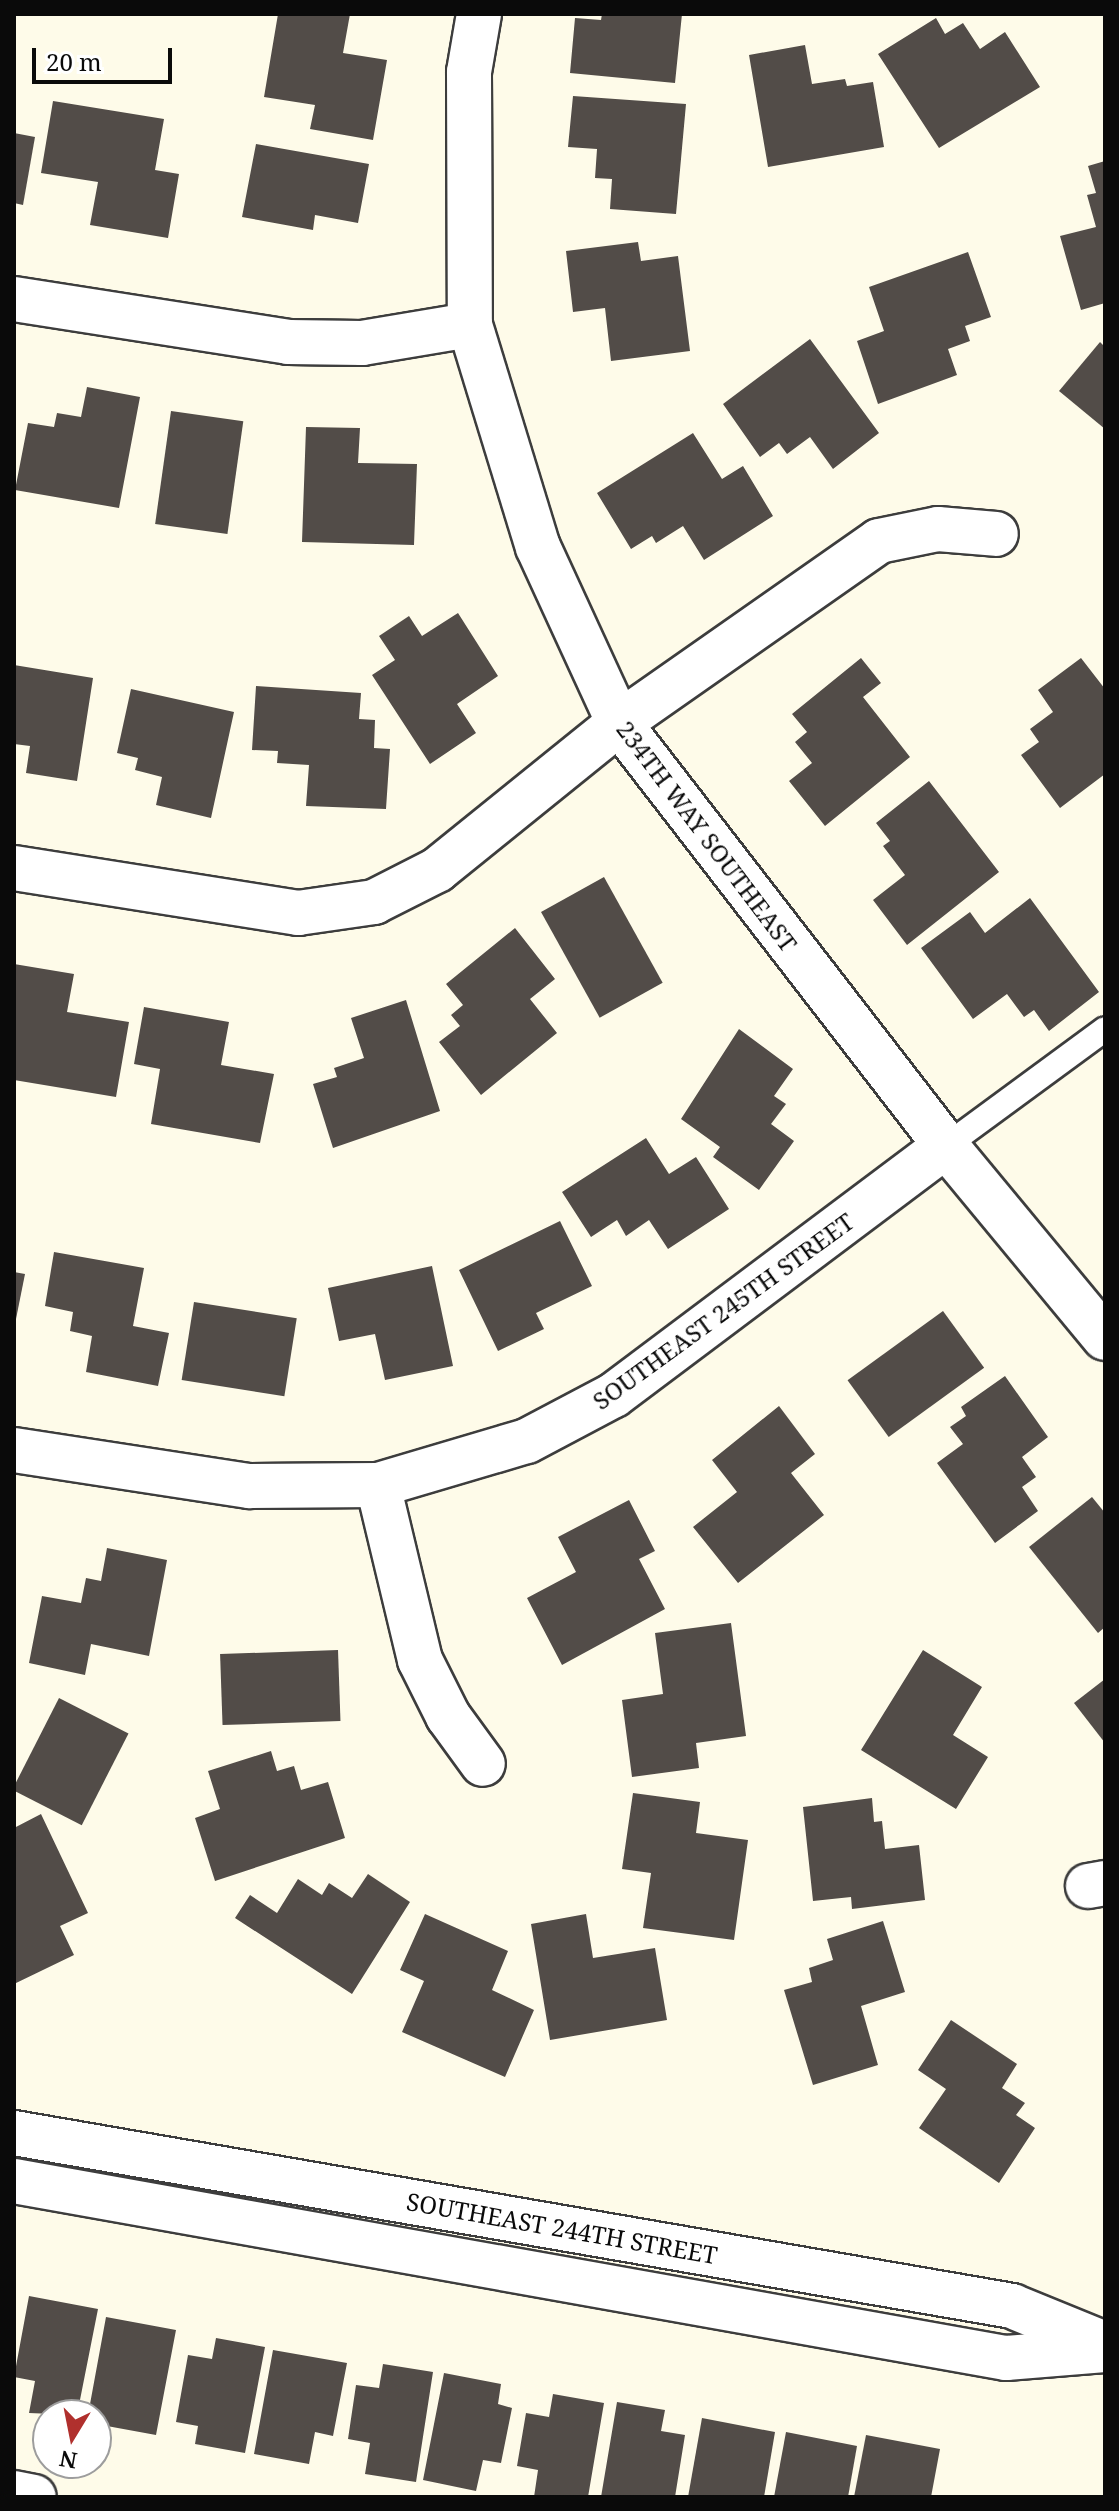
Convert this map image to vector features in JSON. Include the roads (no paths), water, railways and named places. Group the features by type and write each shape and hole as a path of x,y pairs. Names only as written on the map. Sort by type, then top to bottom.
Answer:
{"street":[{"name":"234TH WAY SOUTHEAST","path":"479,14 469,72 470,325 538,547 619,723 946,1146 1105,1338"},
{"path":"14,299 288,342 362,343 470,325"},
{"path":"14,868 298,913 374,902 437,870 619,723 879,541 938,529 996,534"},
{"name":"SOUTHEAST 245TH STREET","path":"14,1450 250,1486 378,1485 527,1441 614,1395 946,1146"},
{"path":"378,1485 420,1660 448,1716 483,1764"},
{"name":"SOUTHEAST 244TH STREET","path":"14,2133 1012,2306 1105,2344"},
{"name":"SOUTHEAST 244TH STREET","path":"14,2181 1006,2358 1105,2350"},
{"path":"14,2493 34,2497"}],"lane":[{"path":"946,1146 1105,1029"}]}
